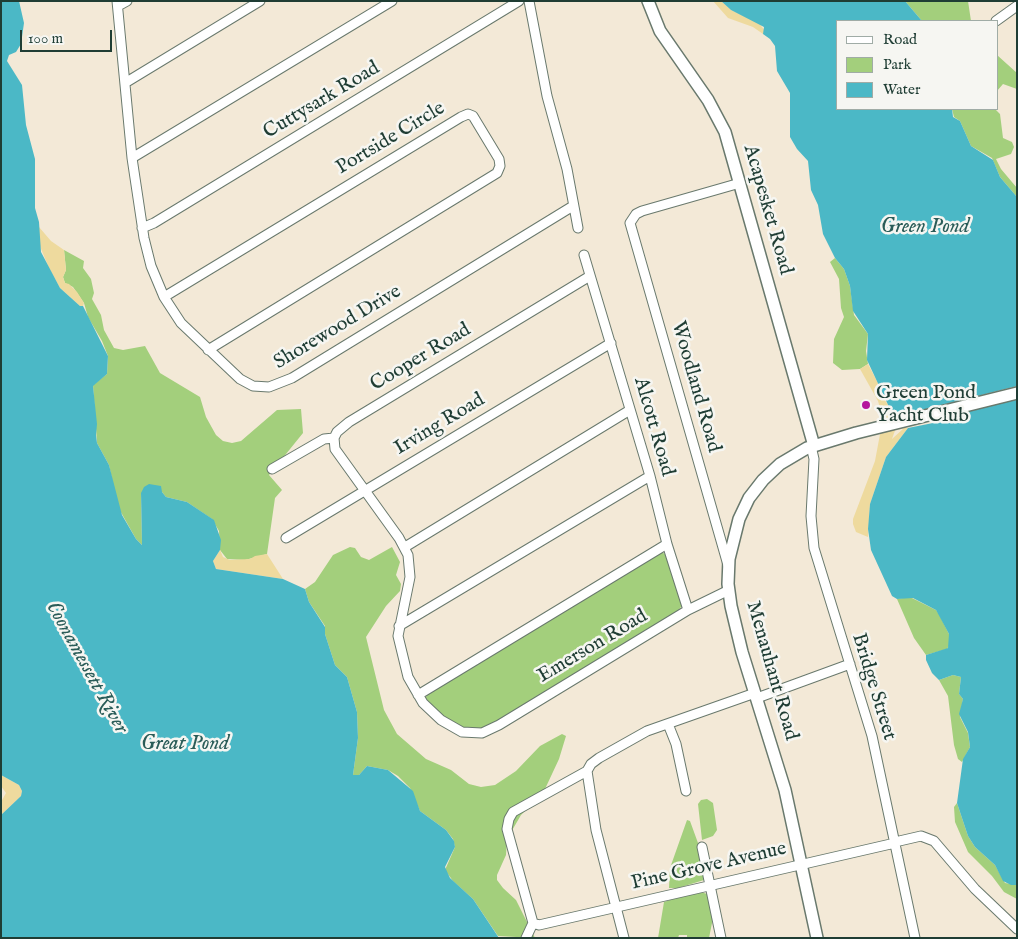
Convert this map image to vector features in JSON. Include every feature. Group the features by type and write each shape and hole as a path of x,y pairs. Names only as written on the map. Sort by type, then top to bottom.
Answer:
{"main road":[{"name":"Acapesket Road","path":"648,1 666,40 718,116 740,183 812,446"},
{"name":"Menauhant Road","path":"817,938 776,756 742,652 729,590 729,568 736,529 750,498 763,480 780,464 812,446 1017,393"}],"street":[{"path":"117,4 128,1"},
{"path":"125,83 260,1"},
{"path":"132,158 392,1"},
{"name":"Cuttysark Road","path":"142,228 154,223 519,1"},
{"path":"528,1 547,96 567,169 578,228"},
{"name":"Shorewood Drive","path":"117,4 132,158 148,257 164,297 181,323 240,379 253,386 269,387 292,378 573,206"},
{"path":"997,20 1017,6"},
{"name":"Portside Circle","path":"164,297 460,117 468,114 473,116 498,159 500,166 497,173 208,350"},
{"name":"Woodland Road","path":"729,568 630,226 634,216 642,211 740,183"},
{"name":"Alcott Road","path":"584,255 650,476 666,544 688,610"},
{"name":"Cooper Road","path":"272,469 324,439 334,438 337,432 349,422 590,276"},
{"name":"Irving Road","path":"286,538 611,343"},
{"path":"404,547 630,410"},
{"path":"334,438 335,450 408,555 410,572 398,640 402,658 418,695 666,544"},
{"name":"Bridge Street","path":"812,446 814,459 811,509 814,548 870,729 915,938"},
{"path":"399,626 650,476"},
{"name":"Emerson Road","path":"418,695 431,712 447,725 462,732 476,734 499,725 688,610 729,590"},
{"path":"526,938 533,923 507,829 508,819 513,812 587,771 591,764 599,758 647,730 850,664"},
{"path":"668,724 676,744 686,791"},
{"path":"587,771 596,830 624,938"},
{"name":"Pine Grove Avenue","path":"533,923 539,925 921,836 930,838 938,844 975,889 1017,928"},
{"path":"702,847 721,938"}],"green space":[{"path":"905,1 968,1 971,20 921,20"},
{"path":"998,56 1017,73 1017,89 1003,84 998,90"},
{"path":"952,110 996,110 1000,114 1003,138 1012,142 1014,147 1011,154 996,159 1001,169 1017,188 1017,197 1000,177 992,158 971,146 960,121 954,117"},
{"path":"64,250 84,261 83,268 91,279 94,293 92,299 101,315 104,330 114,348 123,350 145,346 160,373 200,397 206,417 216,435 223,441 232,443 241,441 277,410 301,409 303,433 269,475 282,490 275,498 267,554 245,560 227,559 220,550 219,531 212,519 187,502 166,497 162,492 141,493 142,545 136,539 118,507 109,465 97,443 93,385 107,374 108,356 102,341 88,317 84,303 73,287 65,283 63,277 66,270"},
{"path":"835,258 844,269 850,286 854,315 868,334 866,351 868,364 860,369 842,370 833,363 834,339 844,317 841,308 839,279 830,262"},
{"path":"350,547 355,548 361,557 369,560 392,547 400,562 396,575 401,584 400,591 386,606 366,637 384,710 397,734 426,759 451,770 469,784 481,787 495,785 516,771 540,746 562,734 566,736 559,759 545,789 534,806 521,815 507,839 506,855 497,875 497,880 503,888 516,900 535,938 498,936 473,899 453,881 445,870 455,847 453,839 446,830 420,811 410,788 398,776 388,770 367,766 359,775 353,775 358,738 357,712 347,677 335,665 325,634 325,626 309,602 305,589 315,582 333,555"},
{"path":"662,552 666,555 681,602 681,607 677,612 490,727 473,731 452,725 425,700 427,694"},
{"path":"910,597 936,610 939,614 949,634 949,646 947,649 926,655 914,638 897,599"},
{"path":"953,675 961,677 959,694 963,699 960,717 968,733 970,747 962,762 958,759 954,745 948,696 939,680"},
{"path":"707,799 713,803 717,830 713,836 702,840 698,804 701,800"},
{"path":"957,803 968,836 975,847 995,865 1005,883 1017,885 1017,899 1004,892 992,876 968,852 955,822 954,807"},
{"path":"687,820 690,821 698,843 704,880 678,888 669,888 670,868"},
{"path":"701,892 707,894 713,918 709,938 687,938 687,935 679,935 678,938 658,938 664,902"}],"sand":[{"path":"713,1 721,1 731,10 759,23 765,31 763,34 753,27 728,18"},
{"path":"39,227 51,241 64,250 66,270 63,277 65,283 69,284 77,292 84,303 83,306 80,306 60,288 39,244"},
{"path":"868,364 879,385 883,398 895,413 892,420 898,422 892,439 904,428 908,428 886,457 870,504 868,537 856,532 853,519 875,461 883,418 878,401 860,369"},
{"path":"220,550 223,557 230,560 250,559 267,554 283,579 216,569 213,561"},
{"path":"1,775 19,785 22,791 21,796 1,815 1,802 6,793 1,786"}],"water":[{"name":"Great Pond","path":"1,1 19,1 24,23 21,44 16,52 9,55 7,61 22,85 26,125 35,159 35,208 39,222 41,252 60,288 80,306 83,306 108,356 107,374 93,386 97,424 96,435 97,443 109,465 122,515 136,539 142,545 141,493 144,487 149,484 161,486 162,492 166,497 187,502 214,520 221,540 220,550 213,561 216,569 283,579 305,589 309,602 325,627 325,634 335,665 347,677 357,712 358,738 353,775 359,775 367,766 388,770 413,791 420,811 446,830 454,841 455,847 445,867 450,878 473,899 499,938 1,938 1,815 21,796 22,791 19,785 1,775"},
{"name":"Green Pond","path":"721,1 905,1 921,20 836,20 836,110 952,110 953,117 960,121 971,146 993,160 1000,177 1017,197 1017,386 922,410 895,413 890,409 867,360 868,334 853,311 850,286 844,269 835,258 823,234 818,205 811,190 808,161 797,149 790,137 790,93 777,71 775,46 763,34 764,27 731,10"},
{"path":"1017,388 1017,885 1011,885 1003,881 995,865 975,847 968,836 957,803 963,759 970,747 968,732 959,714 963,699 959,694 961,677 953,675 939,680 932,673 926,660 926,655 948,648 949,634 936,610 913,598 897,599 892,596 871,550 868,529 870,504 886,457 908,428 953,419"}],"place":[{"name":"Green Pond Yacht Club","path":"866,405"}],"water label":[{"name":"Coonamessett River","path":"86,668"}]}
